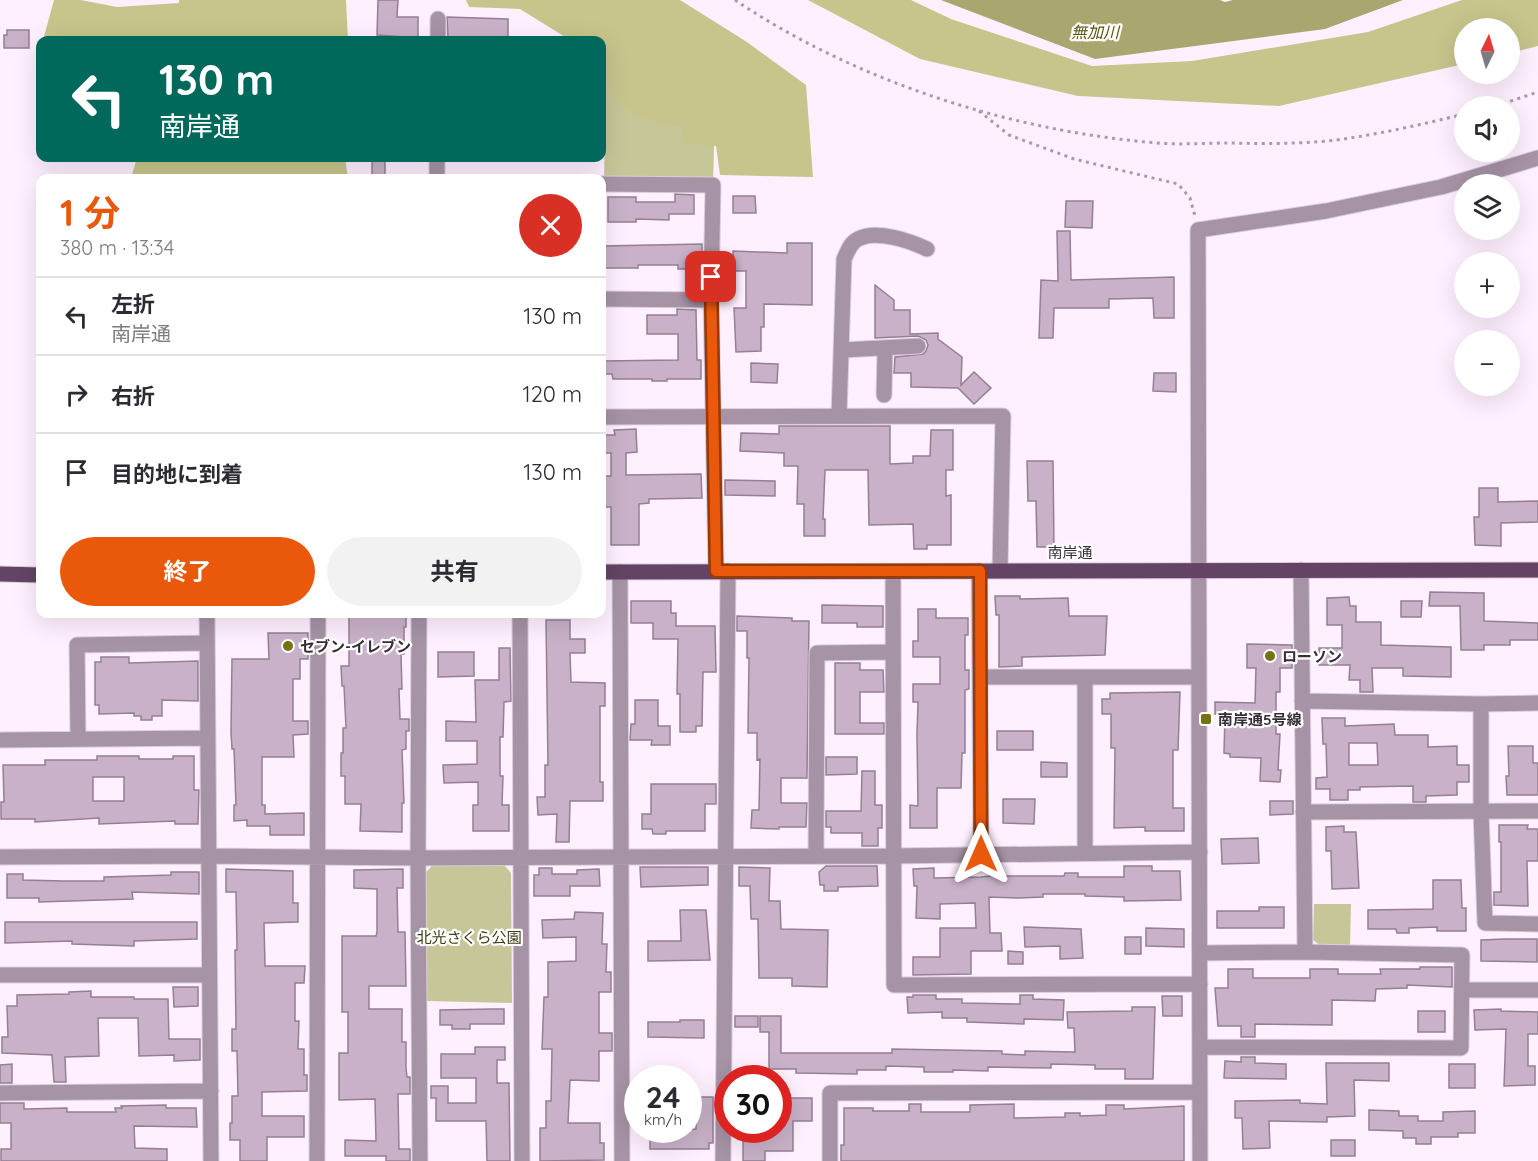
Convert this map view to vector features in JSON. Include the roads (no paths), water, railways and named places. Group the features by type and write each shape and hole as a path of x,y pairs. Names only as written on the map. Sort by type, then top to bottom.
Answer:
{"main road":[{"name":"南岸通","path":"606,572 1538,570"},
{"path":"0,574 36,575"}],"street":[{"path":"438,19 438,36"},
{"path":"1200,1161 1198,230 1326,211 1441,187 1538,158"},
{"path":"606,184 713,185 712,417 722,571 725,856 723,1161"},
{"path":"840,416 844,259 850,245 859,238 882,235 914,242 927,249"},
{"path":"606,299 711,300"},
{"path":"842,350 918,346"},
{"path":"884,395 885,348"},
{"path":"606,417 1004,416 1000,570"},
{"path":"1301,570 1305,952"},
{"path":"980,571 981,854"},
{"path":"620,572 622,1161"},
{"path":"893,572 894,985 1200,984"},
{"path":"207,618 208,975 212,1161"},
{"path":"317,1161 318,618"},
{"path":"419,618 420,1161"},
{"path":"520,618 522,1161"},
{"path":"78,739 77,645 207,643"},
{"path":"816,856 817,653 893,652"},
{"path":"980,677 1199,677"},
{"path":"1085,677 1085,854"},
{"path":"1302,701 1538,703"},
{"path":"1481,704 1481,812 1485,924 1538,924"},
{"path":"0,740 208,738"},
{"path":"1303,812 1538,812"},
{"path":"0,857 418,858 1200,852"},
{"path":"1200,953 1305,952 1462,955 1461,1048 1201,1047"},
{"path":"0,975 208,975"},
{"path":"1462,990 1538,990"},
{"path":"0,1093 211,1091"},
{"path":"830,1161 830,1092 1200,1092"}],"water":[{"name":"無加川","path":"941,0 1220,0 1225,2 1233,0 1403,0 1325,29 1095,59"}],"place":[{"name":"セブン-イレブン","path":"288,646"},
{"name":"ローソン","path":"1270,656"},
{"name":"南岸通5号線","path":"1206,719"}],"park label":[{"name":"北光さくら公園","path":"469,937"}]}
